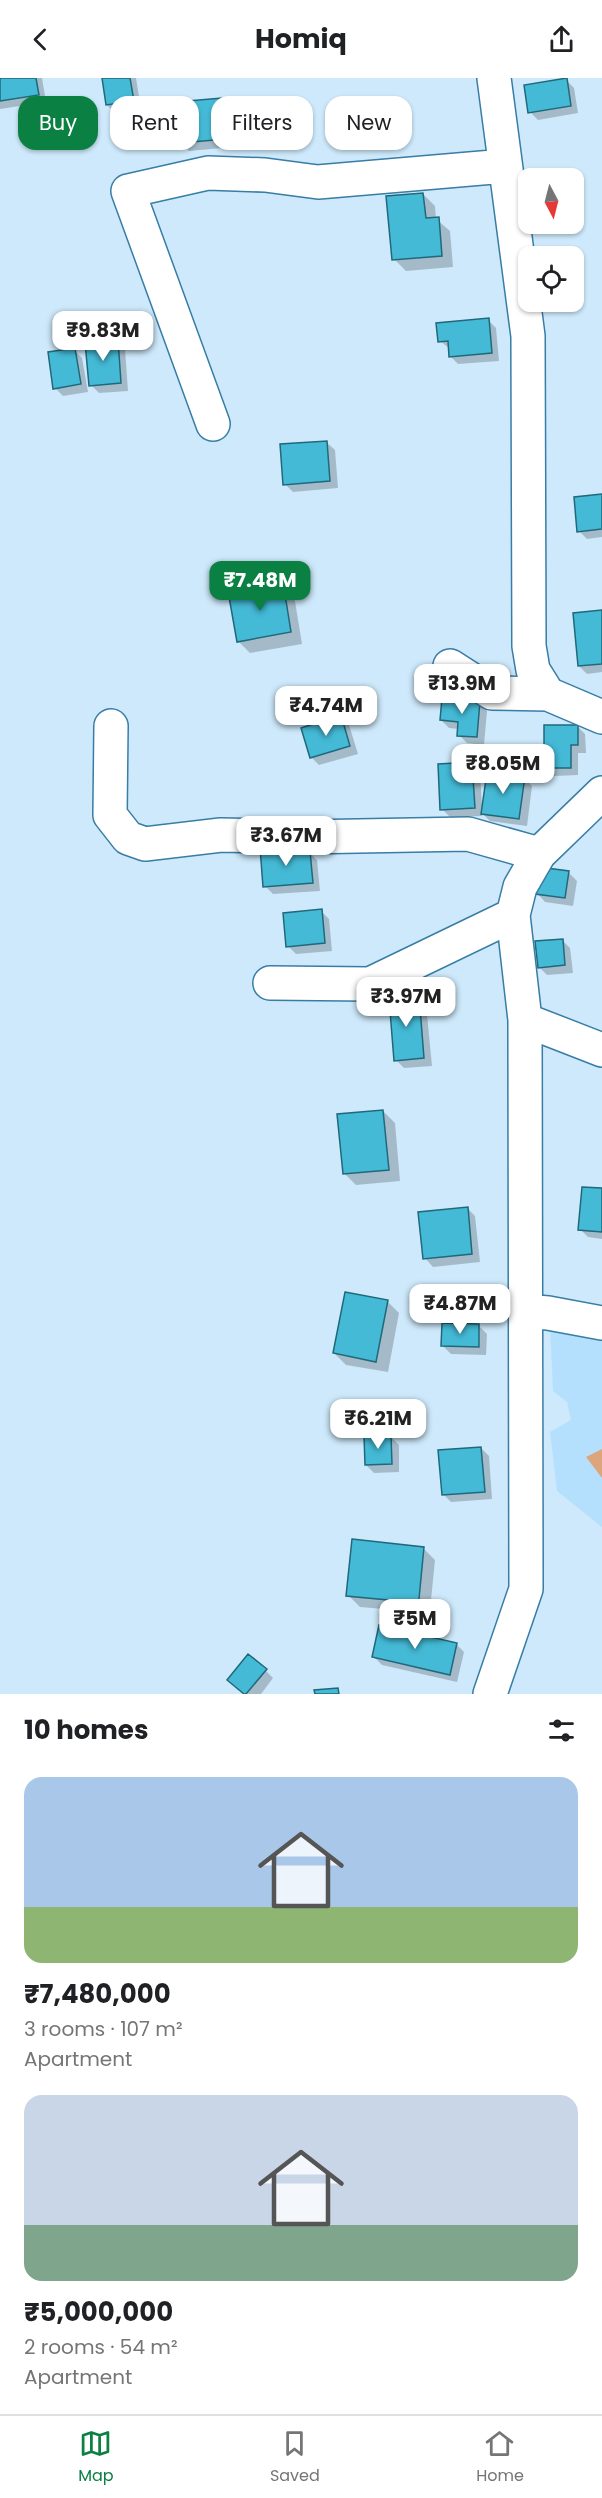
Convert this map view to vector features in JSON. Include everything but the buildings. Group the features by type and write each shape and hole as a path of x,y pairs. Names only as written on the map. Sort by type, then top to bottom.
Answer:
{"street":[{"path":"494,78 528,336 529,646 533,670 548,694"},
{"path":"213,424 128,191 208,173 265,175 318,182 505,166"},
{"path":"450,666 492,693 548,694 602,717"},
{"path":"111,726 110,815 128,838 145,844 221,835 304,837 468,834 539,854"},
{"path":"490,1694 526,1589 525,1020 513,915 520,886 539,854 602,793"},
{"path":"270,983 370,984 513,915"},
{"path":"525,1020 602,1050"},
{"path":"525,1311 602,1323"}],"shaded area":[{"path":"550,1325 602,1333 602,1527 557,1491 550,1432 571,1420 567,1402 553,1391"},
{"path":"602,1449 602,1478 586,1457"}]}
